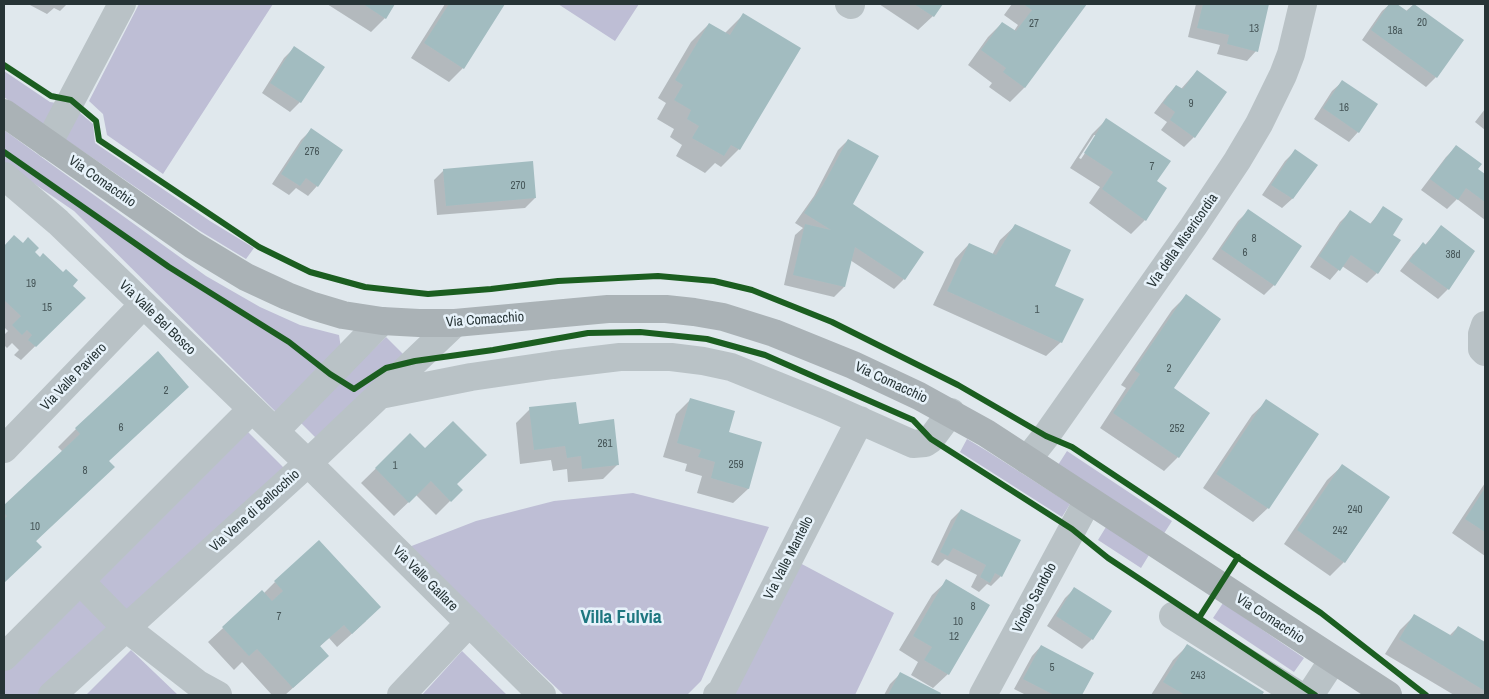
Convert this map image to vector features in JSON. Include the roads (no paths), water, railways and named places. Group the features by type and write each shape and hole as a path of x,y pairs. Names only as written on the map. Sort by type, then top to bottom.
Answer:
{"main road":[{"name":"Via Comacchio","path":"4,114 193,245 246,277 287,296 343,315 382,321 455,323 618,309 666,309 723,317 774,333 853,365 951,412 1388,695"}],"street":[{"path":"48,144 122,4"},
{"name":"Via della Misericordia","path":"1027,460 1046,436 1237,162 1283,75 1291,54 1304,4"},
{"name":"Via Valle Bel Bosco","path":"4,176 58,222 308,463"},
{"name":"Via Valle Paviero","path":"4,448 143,305"},
{"path":"275,431 382,321"},
{"name":"Via Vene di Bellocchio","path":"52,695 308,463 455,323"},
{"path":"1485,325 1482,334 1482,348 1485,352"},
{"path":"380,395 471,377 553,365 620,357 671,357 704,361 730,367 860,420 913,444 925,443 932,439 951,412"},
{"path":"4,657 252,409"},
{"name":"Via Valle Mantello","path":"717,695 725,683 860,420"},
{"name":"Via Valle Gallare","path":"308,463 542,695"},
{"name":"Vicolo Sandolo","path":"983,695 1088,500"},
{"path":"80,581 126,628 198,684 218,695"},
{"path":"1173,616 1299,695"},
{"path":"401,695 469,624"},
{"path":"1310,695 1333,660"}],"district":[{"name":"Villa Fulvia","path":"621,618"}]}
